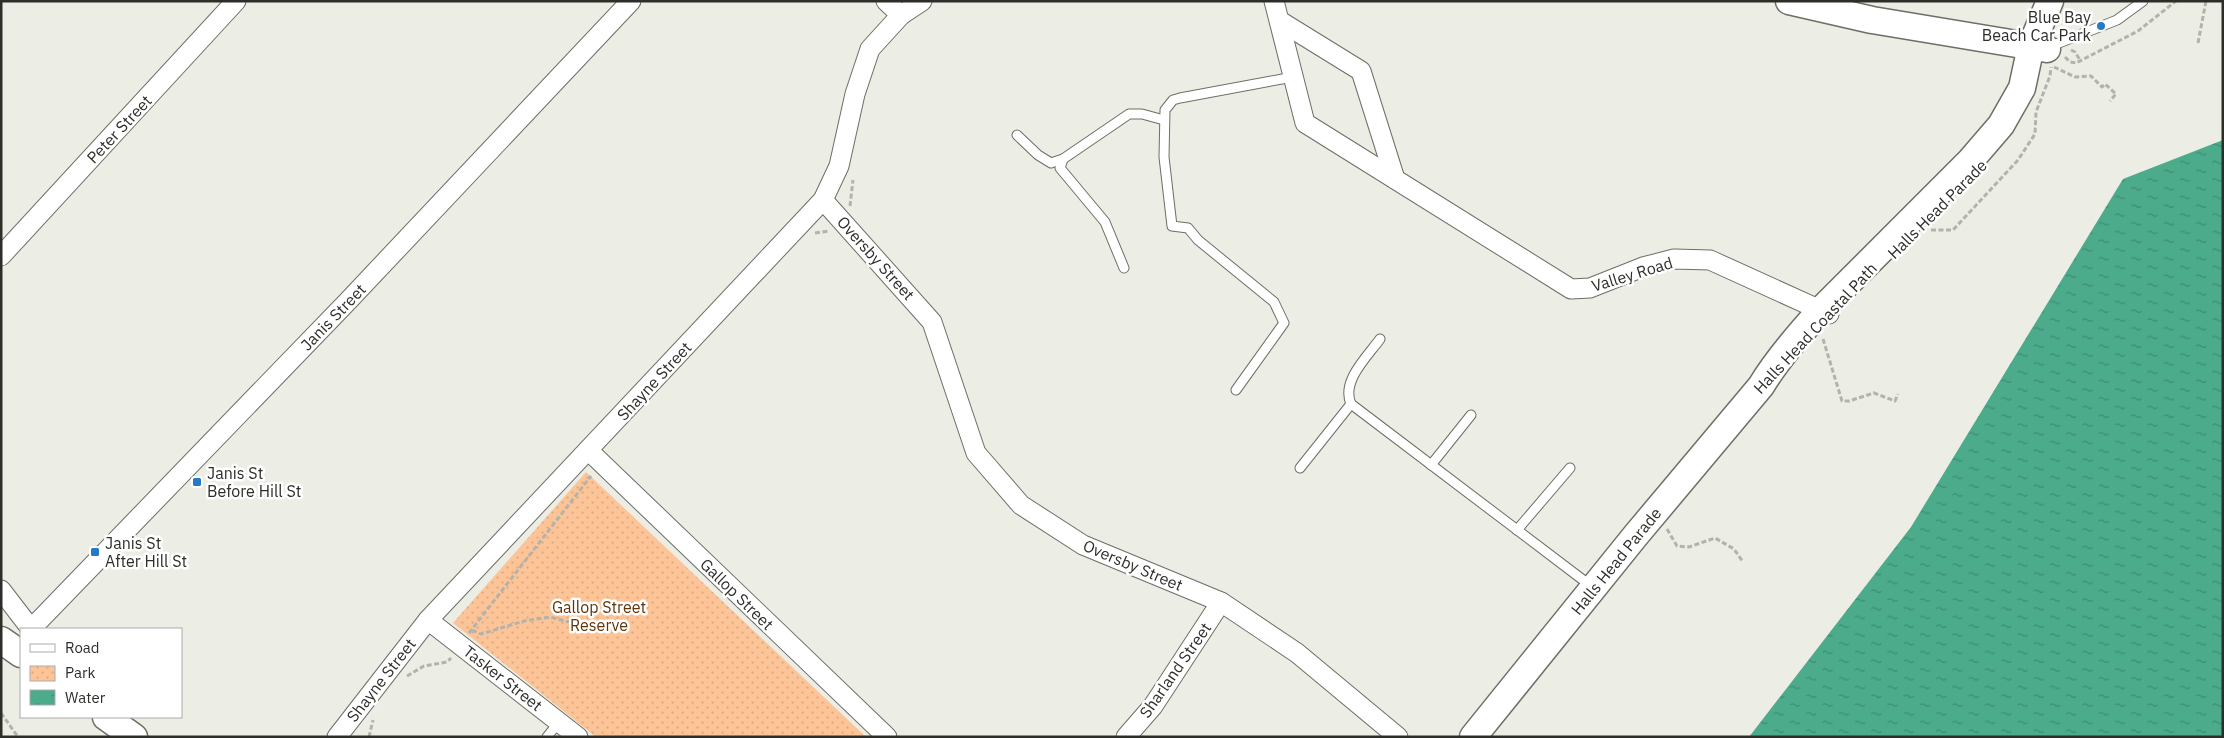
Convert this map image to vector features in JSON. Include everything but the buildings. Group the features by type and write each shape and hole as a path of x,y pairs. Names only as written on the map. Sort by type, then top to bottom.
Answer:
{"street":[{"name":"Peter Street","path":"1,256 236,1"},
{"name":"Janis Street","path":"32,628 350,300 631,1"},
{"path":"886,1 901,16"},
{"name":"Shayne Street","path":"337,737 428,620 823,200 839,166 854,94 870,49 901,16 922,1"},
{"name":"Valley Road","path":"1274,1 1305,123 1571,289 1590,288 1643,267 1674,259 1710,260 1824,320"},
{"path":"1789,1 1872,20 2051,48"},
{"name":"Halls Head Parade","path":"2050,1 2051,48"},
{"name":"Halls Head Parade","path":"1473,737 1593,588 1761,386 1776,362 1824,320 2001,125 2022,88 2051,48 2062,1"},
{"path":"1280,21 1361,71 1395,179"},
{"name":"Oversby Street","path":"823,200 932,322 976,453 1021,505 1083,546 1221,602 1297,653 1398,737"},
{"name":"Gallop Street","path":"588,450 886,737"},
{"path":"1,590 30,628"},
{"name":"Sharland Street","path":"1126,737 1153,706 1221,602"},
{"name":"Tasker Street","path":"428,620 578,737"},
{"path":"107,718 134,737"}],"lane":[{"path":"2051,48 2117,20 2143,1"},
{"path":"1236,390 1284,323 1274,302 1198,240 1188,228 1172,226 1164,157 1165,110 1173,100 1180,98 1293,77"},
{"path":"1017,135 1038,155 1051,163 1063,158 1129,114 1142,114 1164,120"},
{"path":"1063,158 1060,168 1105,222 1124,268"},
{"path":"1380,339 1350,380 1347,396 1351,404 1593,588"},
{"path":"1300,468 1351,404"},
{"path":"1431,465 1471,414"},
{"path":"1517,530 1570,468"},
{"path":"547,737 559,722"}],"path":[{"path":"2051,48 2066,57 2070,62 2076,63 2138,31 2176,1"},
{"path":"2198,43 2206,1"},
{"path":"2051,48 2075,52 2080,60"},
{"path":"2051,48 2075,77 2091,76 2102,87 2105,84 2116,94 2110,101"},
{"path":"1928,231 1953,230 2018,160 2035,134 2036,112 2050,76 2051,48"},
{"path":"1824,320 1842,401 1849,401 1874,393 1895,401 1898,394"},
{"name":"Halls Head Coastal Path","path":"1815,343 1824,320"},
{"path":"1663,522 1677,546 1689,547 1715,538 1734,549 1743,562"},
{"path":"404,678 424,666 447,662 472,630 481,634 524,621 550,617 569,622"},
{"path":"1,713 18,737"},
{"path":"369,737 373,718"}],"green space":[{"name":"Gallop Street Reserve","path":"586,472 866,737 596,737 453,623"}],"water":[{"path":"2223,140 2223,737 1749,737 1911,527 2123,179"}],"place":[{"name":"Blue Bay Beach Car Park","path":"2101,26"},
{"name":"Janis St Before Hill St","path":"197,482"},
{"name":"Janis St After Hill St","path":"95,552"}]}
